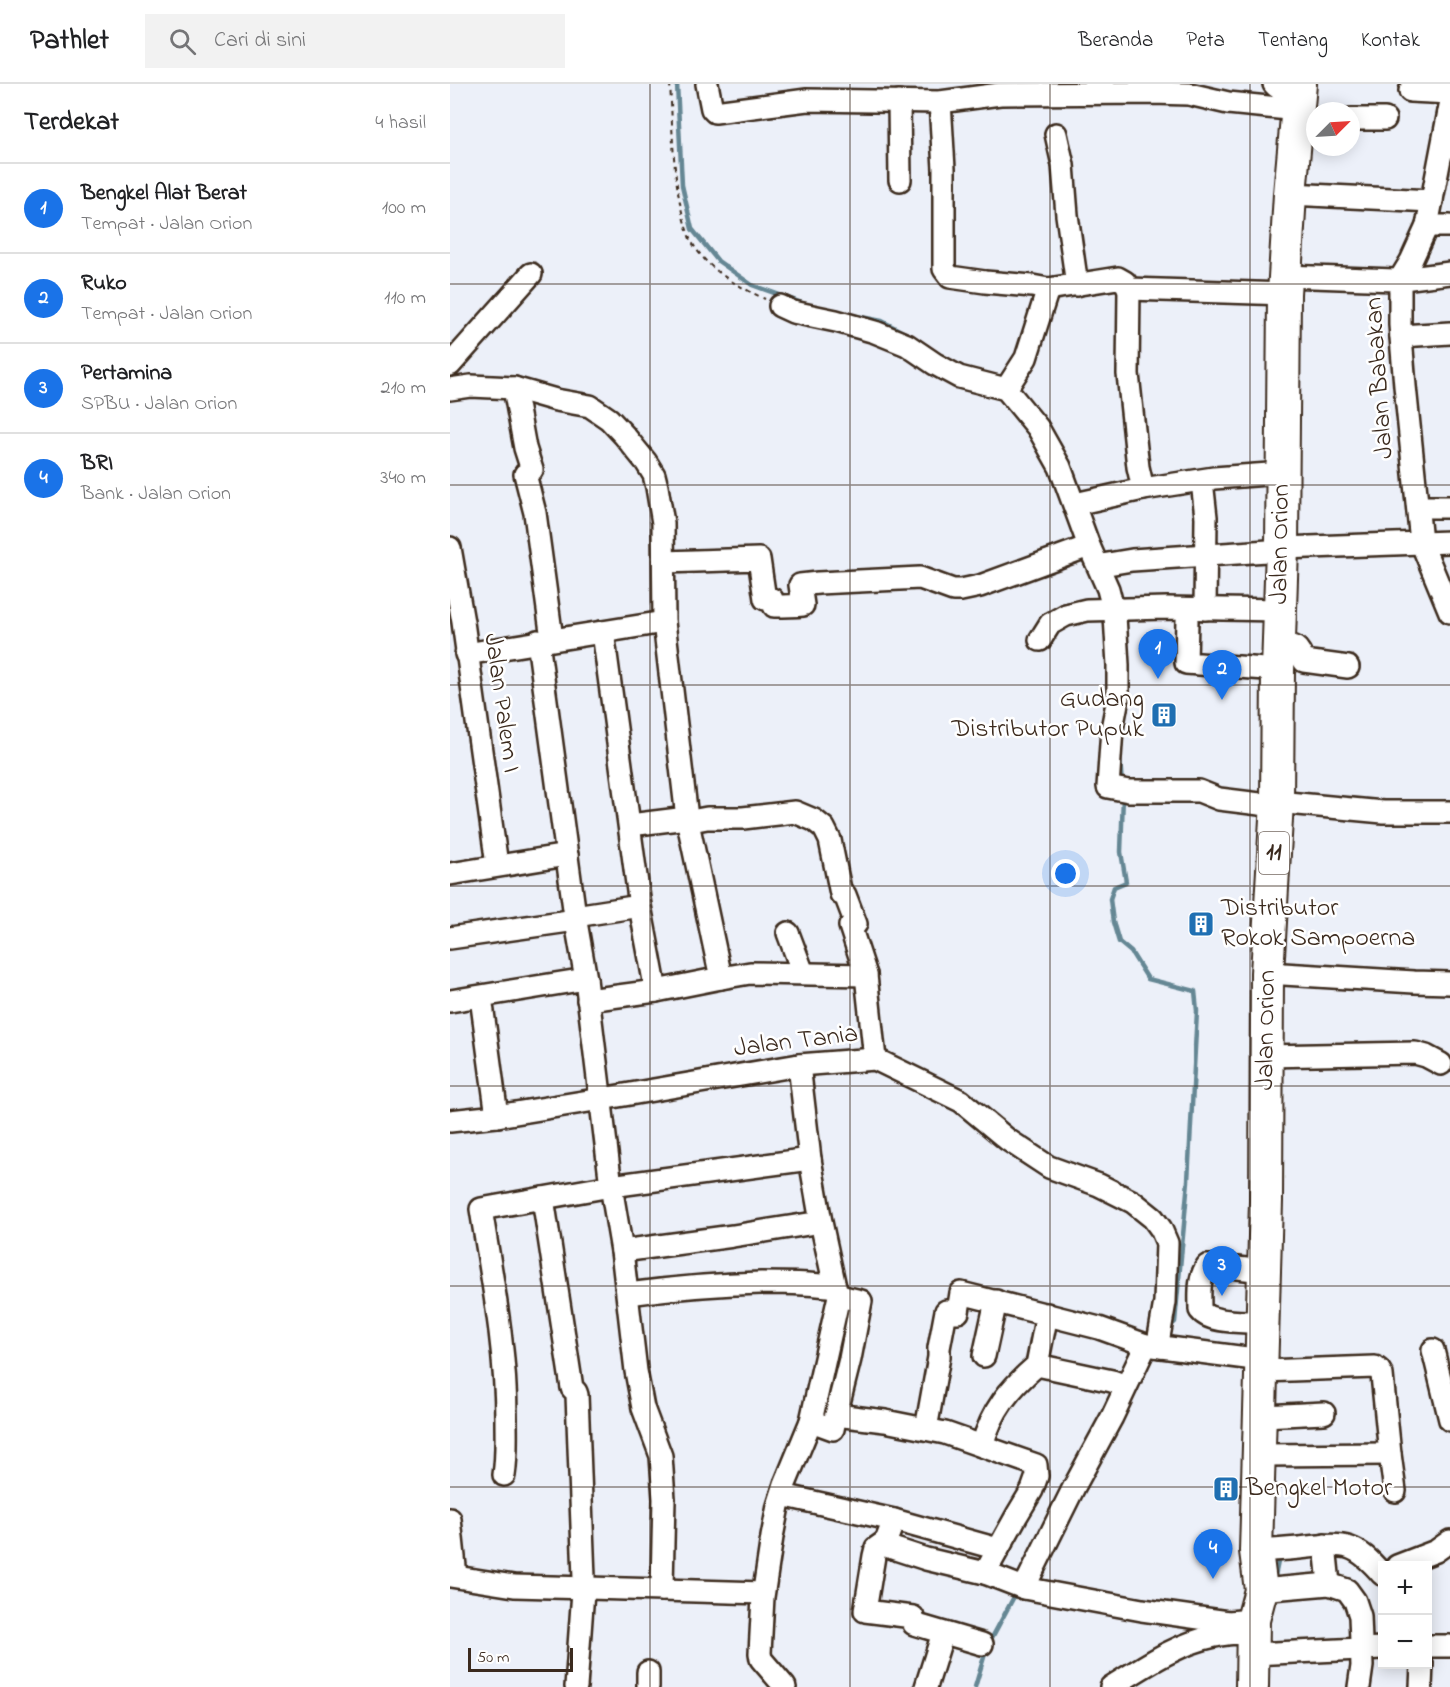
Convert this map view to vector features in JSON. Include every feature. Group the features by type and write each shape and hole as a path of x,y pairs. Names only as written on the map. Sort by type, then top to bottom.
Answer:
{"highway":[{"name":"Jalan Orion","path":"1252,1687 1253,1633 1261,1590 1256,1551 1262,1323 1239,1268 1266,1201 1267,973 1277,804 1285,285 1297,101"}],"street":[{"path":"706,84 712,109 715,112 807,100 940,102 1000,94 1142,89 1189,94 1228,103 1297,101"},
{"path":"1410,91 1448,97"},
{"name":"Jalan Babakan","path":"1448,97 1428,201 1428,226 1411,261 1394,279 1421,542 1450,612"},
{"path":"899,101 900,180"},
{"path":"940,102 944,169 944,269 950,277 1048,289 1118,278 1125,282 1129,289 1128,374 1138,467 1143,489"},
{"path":"1360,119 1385,119"},
{"path":"1056,134 1063,165 1067,215 1077,285"},
{"path":"1290,194 1428,201"},
{"path":"1428,226 1450,226"},
{"path":"1129,289 1285,285 1394,279 1450,273"},
{"path":"450,365 531,274"},
{"path":"1008,386 1026,358 1048,289"},
{"path":"780,306 793,312 875,332 907,345 958,377 1008,386 1038,428 1078,504 1089,546 1103,567 1108,589 1117,609 1118,698 1112,729 1108,787 1122,790 1199,791 1219,799 1383,812 1450,812"},
{"path":"1401,336 1450,333"},
{"path":"450,389 471,386 514,388 556,400 590,406 609,419 624,435 646,462 656,482 663,523 664,621 687,818 721,978"},
{"path":"514,388 525,448 532,470 525,474 535,513 545,640 567,855 587,990 611,1186 628,1294 636,1371 643,1408 661,1456 664,1499 662,1590"},
{"path":"1078,504 1143,489 1282,473"},
{"path":"1202,481 1206,517 1205,609"},
{"path":"1418,507 1450,507"},
{"path":"1103,567 1132,560 1282,549 1450,542"},
{"path":"664,562 759,559 765,599 772,599 774,606 788,607 803,605 800,585 921,578 953,590 970,589 1089,546"},
{"name":"Jalan Palem I","path":"450,550 456,623 466,654 497,865"},
{"path":"1040,640 1050,624 1066,615 1086,610 1280,610"},
{"path":"1187,620 1186,663 1278,658 1294,645 1299,648 1304,662 1348,667"},
{"path":"466,654 664,621"},
{"path":"603,632 640,906 656,991"},
{"path":"630,825 687,818 692,821 795,812 814,820 824,828 830,840 841,894 845,895 856,924 850,926 866,975 875,1059"},
{"path":"450,874 567,855"},
{"path":"450,938 640,906"},
{"path":"788,933 803,973"},
{"path":"450,1001 587,990 656,991 750,973 866,975"},
{"path":"1267,973 1450,983"},
{"path":"481,997 497,1116"},
{"path":"1266,1056 1415,1053 1441,1064"},
{"name":"Jalan Tania","path":"450,1120 497,1116 601,1100 799,1065 875,1059 961,1101 1008,1140 1049,1167 1099,1185 1132,1202 1153,1218 1167,1242 1165,1302 1151,1339 1121,1384 1112,1417 1019,1586"},
{"path":"785,1687 768,1678 761,1659 763,1593 772,1537 782,1495 811,1421 837,1291 821,1222 810,1159 799,1065"},
{"path":"504,1475 507,1458 506,1386 501,1336 481,1209 611,1186 810,1159"},
{"path":"543,1198 572,1389 577,1395 584,1587 576,1687"},
{"path":"622,1251 821,1222"},
{"path":"1239,1268 1207,1266 1200,1288 1200,1310 1216,1319 1262,1323"},
{"path":"628,1294 712,1284 820,1284 861,1301 833,1429 811,1421"},
{"path":"926,1429 946,1311 958,1312 961,1293 1262,1366 1375,1367 1382,1376 1395,1491"},
{"path":"984,1356 996,1301"},
{"path":"982,1446 986,1430 998,1406 1016,1383 1037,1365 1047,1314"},
{"path":"1433,1350 1450,1420"},
{"path":"1037,1365 1121,1384"},
{"path":"1261,1416 1324,1413"},
{"path":"836,1415 885,1421 945,1433 1036,1465 1037,1476 1032,1490 985,1573"},
{"path":"1259,1455 1390,1454"},
{"path":"782,1495 894,1520 998,1549"},
{"path":"450,1519 453,1576 514,1586 763,1593"},
{"path":"894,1520 886,1541 876,1548 865,1611 913,1617 914,1624 982,1644"},
{"path":"886,1541 889,1547 985,1573 1019,1586 1142,1610 1228,1622 1253,1633"},
{"path":"1411,1561 1436,1551 1450,1541"},
{"path":"1325,1545 1329,1584"},
{"path":"1256,1551 1340,1545 1352,1548 1378,1566"},
{"path":"1261,1590 1329,1584 1347,1590 1355,1601 1372,1648 1362,1666 1359,1687"},
{"path":"1111,1687 1163,1655 1188,1643 1235,1633 1253,1633 1372,1648"},
{"path":"926,1687 943,1634"},
{"path":"1432,1646 1450,1646"},
{"path":"1421,1687 1422,1669"}],"path":[{"path":"670,84 677,181 682,214 691,242 700,255 725,278 780,306"}],"waterway":[{"path":"677,84 682,185 692,229 718,261 752,285 805,304"},
{"path":"851,315 882,321 905,333"},
{"path":"1120,758 1122,785"},
{"path":"1123,796 1121,852 1126,882 1114,887 1110,899 1119,942 1131,952 1148,979 1195,991 1197,1011 1188,1181 1175,1322 1169,1327"},
{"path":"1122,1373 1133,1348"},
{"path":"1274,1581 1279,1557"},
{"path":"975,1687 987,1647 1017,1591"}],"place":[{"name":"Bengkel Alat Berat","path":"1158,679"},
{"name":"Ruko","path":"1222,700"},
{"name":"Gudang Distributor Pupuk","path":"1164,715"},
{"name":"Distributor Rokok Sampoerna","path":"1201,924"},
{"name":"Pertamina","path":"1222,1296"},
{"name":"Bengkel Motor","path":"1226,1489"},
{"name":"BRI","path":"1213,1579"}]}
